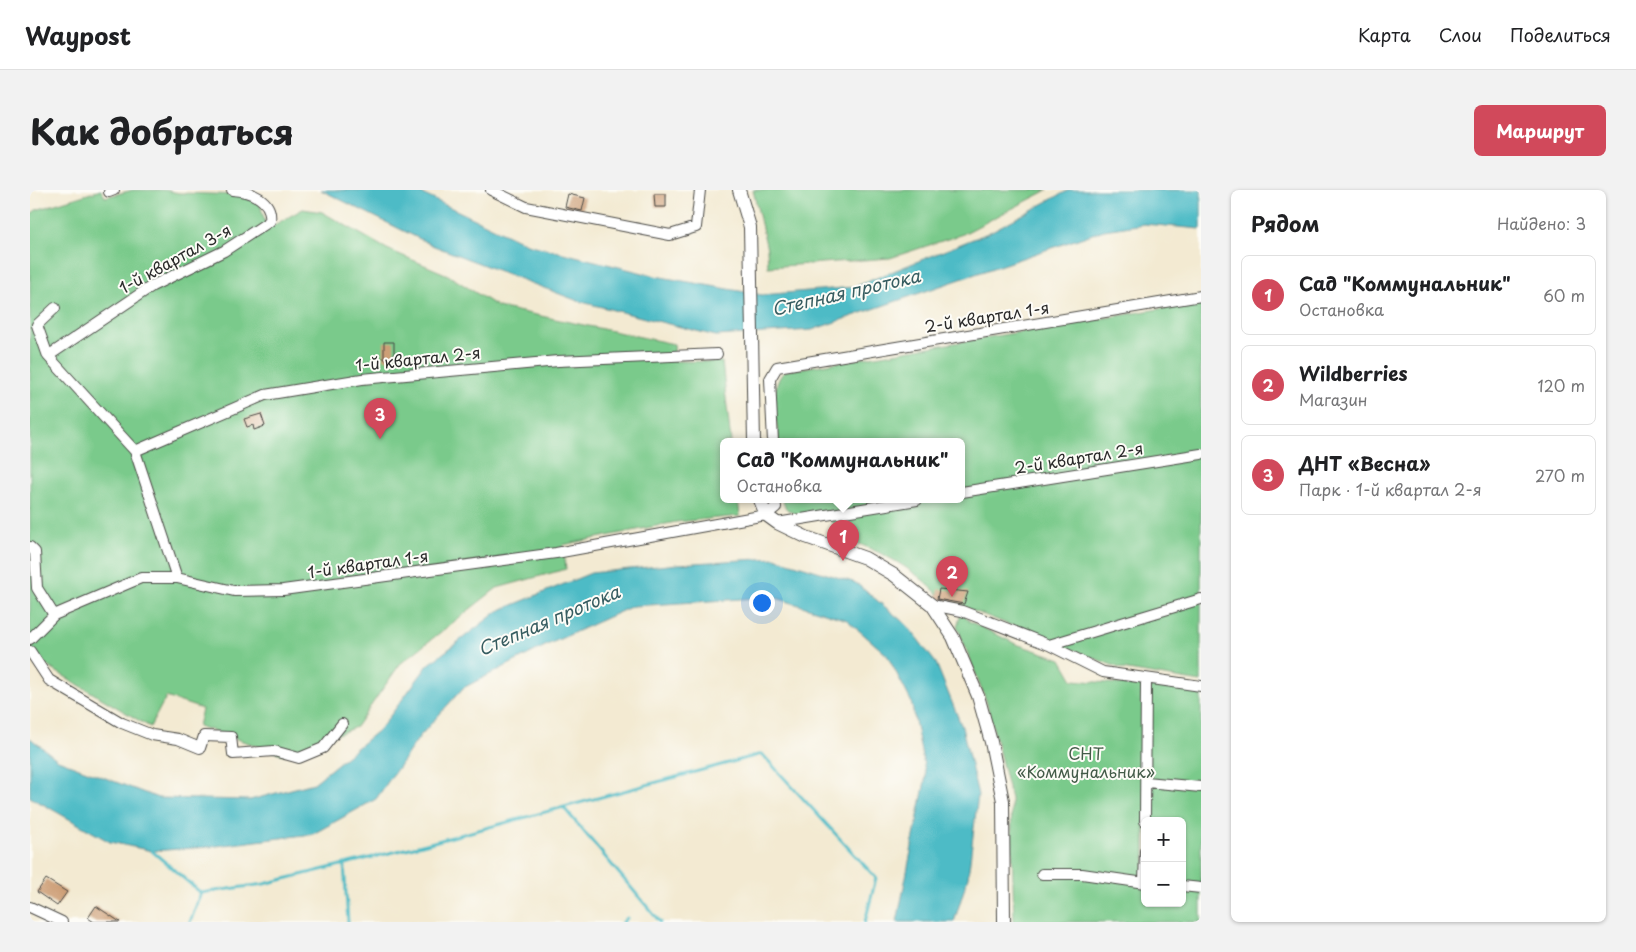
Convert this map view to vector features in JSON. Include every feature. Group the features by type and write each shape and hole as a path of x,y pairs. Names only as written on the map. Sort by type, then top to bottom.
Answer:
{"street":[{"name":"1-й квартал 3-я","path":"48,356 152,286 224,251 270,221 270,208 264,200 242,190 232,190"},
{"path":"491,190 526,207 670,235 696,227 700,190"},
{"path":"739,190 750,227 754,438"},
{"name":"2-й квартал 1-я","path":"773,438 770,379 777,367 1201,296"},
{"path":"56,308 37,326 48,356 135,451 177,578"},
{"name":"1-й квартал 2-я","path":"135,451 265,395 294,390 362,379 558,361 716,354"},
{"name":"2-й квартал 2-я","path":"965,492 1201,454"},
{"path":"762,503 771,519 806,537 865,558 894,574 932,605 953,637 978,696 991,742 1003,801 1004,922"},
{"path":"771,519 776,507 775,503"},
{"path":"771,519 894,503"},
{"name":"1-й квартал 1-я","path":"54,615 141,578 177,578 234,591 284,590 556,553 771,519"},
{"path":"30,547 34,552 37,588 54,615 30,639"},
{"path":"1049,645 1201,599"},
{"path":"932,605 962,611 1049,645 1103,672 1201,686"},
{"path":"30,650 49,680 122,723 152,735 178,739 200,748 204,736 231,737 233,754 274,751 298,758 323,748 342,724"},
{"path":"1145,817 1146,679"},
{"path":"1146,782 1201,787"},
{"path":"1042,874 1082,874 1141,883"},
{"path":"1186,886 1201,888"},
{"path":"30,907 62,922"}],"green space":[{"path":"101,190 105,197 133,190 164,190 179,193 241,195 260,204 267,229 303,209 322,212 387,249 448,275 498,307 674,344 675,361 722,362 731,438 720,438 720,503 738,503 740,516 676,522 563,545 566,569 497,588 400,664 356,727 284,755 198,726 202,709 166,697 150,727 30,656 30,215 36,210"},
{"path":"753,190 1048,190 963,234 890,258 768,267 767,249"},
{"path":"1201,302 1201,682 1122,669 941,598 906,567 878,552 835,535 829,511 801,514 789,511 784,503 965,503 965,438 779,438 775,395 780,378 785,371"},
{"name":"СНТ «Коммунальник»","path":"962,611 969,621 1016,644 1061,659 1073,680 1201,691 1201,922 1014,922 1011,799 986,700 957,626"}],"water":[{"name":"Степная протока","path":"321,190 414,190 527,244 655,276 762,295 854,287 988,233 1069,190 1201,190 1201,229 1144,224 1104,230 812,330 716,336 578,301 434,246"},
{"name":"Степная протока","path":"775,558 856,583 907,625 936,663 962,727 978,795 968,877 954,922 897,922 926,776 911,701 887,655 847,620 773,597 633,606 549,644 463,688 420,736 376,799 313,834 208,847 152,851 110,842 30,797 30,738 58,760 158,798 250,800 314,783 381,728 428,665 498,611 591,573 678,564"}],"building":[{"path":"568,194 585,198 582,211 565,207"},
{"path":"654,194 666,194 666,207 655,207"},
{"path":"384,342 394,342 394,359 384,359"},
{"path":"261,414 265,426 254,430 253,425 247,427 244,419"},
{"path":"939,589 968,592 964,604 937,599"},
{"path":"46,879 67,892 57,906 37,892"},
{"path":"96,906 120,922 94,922 88,918"}],"waterway":[{"path":"152,851 201,893 264,884 426,844 762,754 876,878 865,922"},
{"path":"564,808 660,922"},
{"path":"344,864 348,922"},
{"path":"190,922 201,893"},
{"path":"623,922 627,918"}],"place":[{"name":"ДНТ «Весна»","path":"380,439"},
{"name":"Сад \"Коммунальник\"","path":"843,561"},
{"name":"Wildberries","path":"952,597"}]}
